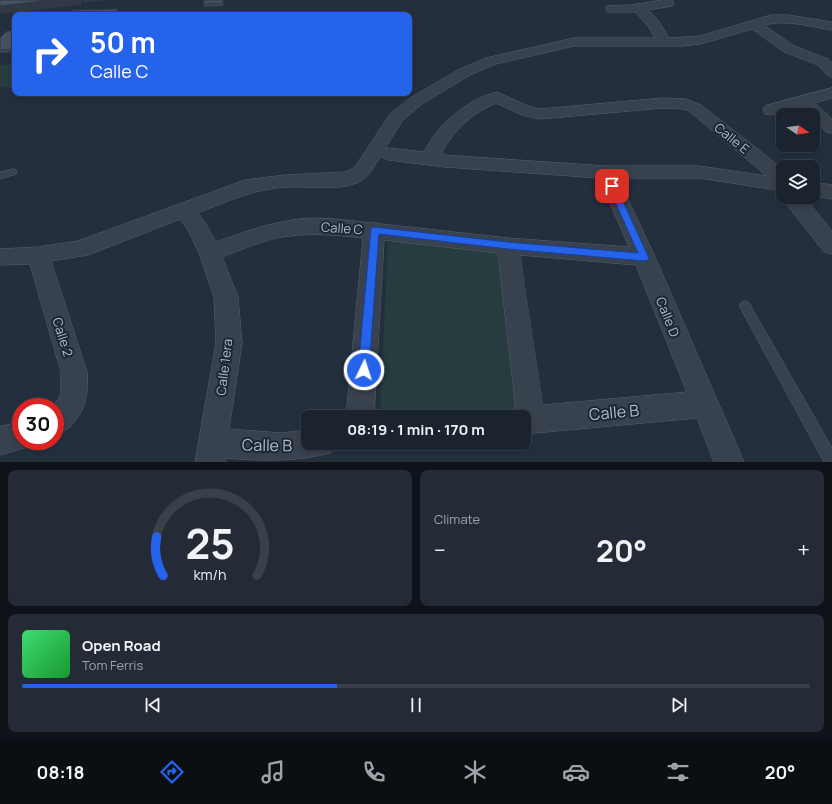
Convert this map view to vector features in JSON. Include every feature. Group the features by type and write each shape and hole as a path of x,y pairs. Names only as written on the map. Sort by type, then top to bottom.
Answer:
{"street":[{"path":"612,9 638,8 668,3"},
{"path":"638,8 650,18 659,30 664,42"},
{"path":"0,257 38,255 80,249 184,210 211,198 245,187 285,181 337,180 351,178 362,170 396,118 416,101 465,72 491,61 564,43 701,40 771,20 788,19 832,26"},
{"path":"754,24 790,49 823,62 832,72"},
{"path":"771,110 832,93"},
{"name":"Calle E","path":"436,159 433,153 435,147 452,125 488,100 497,98 520,110 540,114 677,103 695,108 776,173"},
{"path":"803,101 832,128"},
{"path":"389,154 533,168 606,172 699,172 776,184"},
{"name":"Calle D","path":"606,172 644,258 729,462"},
{"path":"820,190 832,192"},
{"path":"797,204 832,246"},
{"name":"Calle 1era","path":"184,210 198,226 210,253 226,297 229,343 212,452"},
{"name":"Calle C","path":"210,253 248,239 288,228 325,226 374,230 508,246 644,258"},
{"path":"361,410 374,230"},
{"path":"508,246 527,410"},
{"name":"Calle 2","path":"38,255 74,372 76,387 72,403 64,413"},
{"name":"Calle B","path":"531,420 704,404"},
{"path":"0,441 12,438"},
{"name":"Calle B","path":"212,452 301,445"}],"lane":[{"path":"0,176 14,172"},
{"path":"745,306 832,462"}],"green space":[{"path":"12,64 12,87 0,87 0,65"},
{"path":"388,238 521,251 540,416 531,416 531,410 380,410"}],"building":[{"path":"0,0 53,0 0,6"},
{"path":"204,0 223,0 223,3 203,4"},
{"path":"118,9 116,12 71,12 73,10"},
{"path":"7,31 12,31 12,49 0,50 0,38"}],"route":[{"path":"364,370 374,230 508,246 644,258 612,186"}]}
